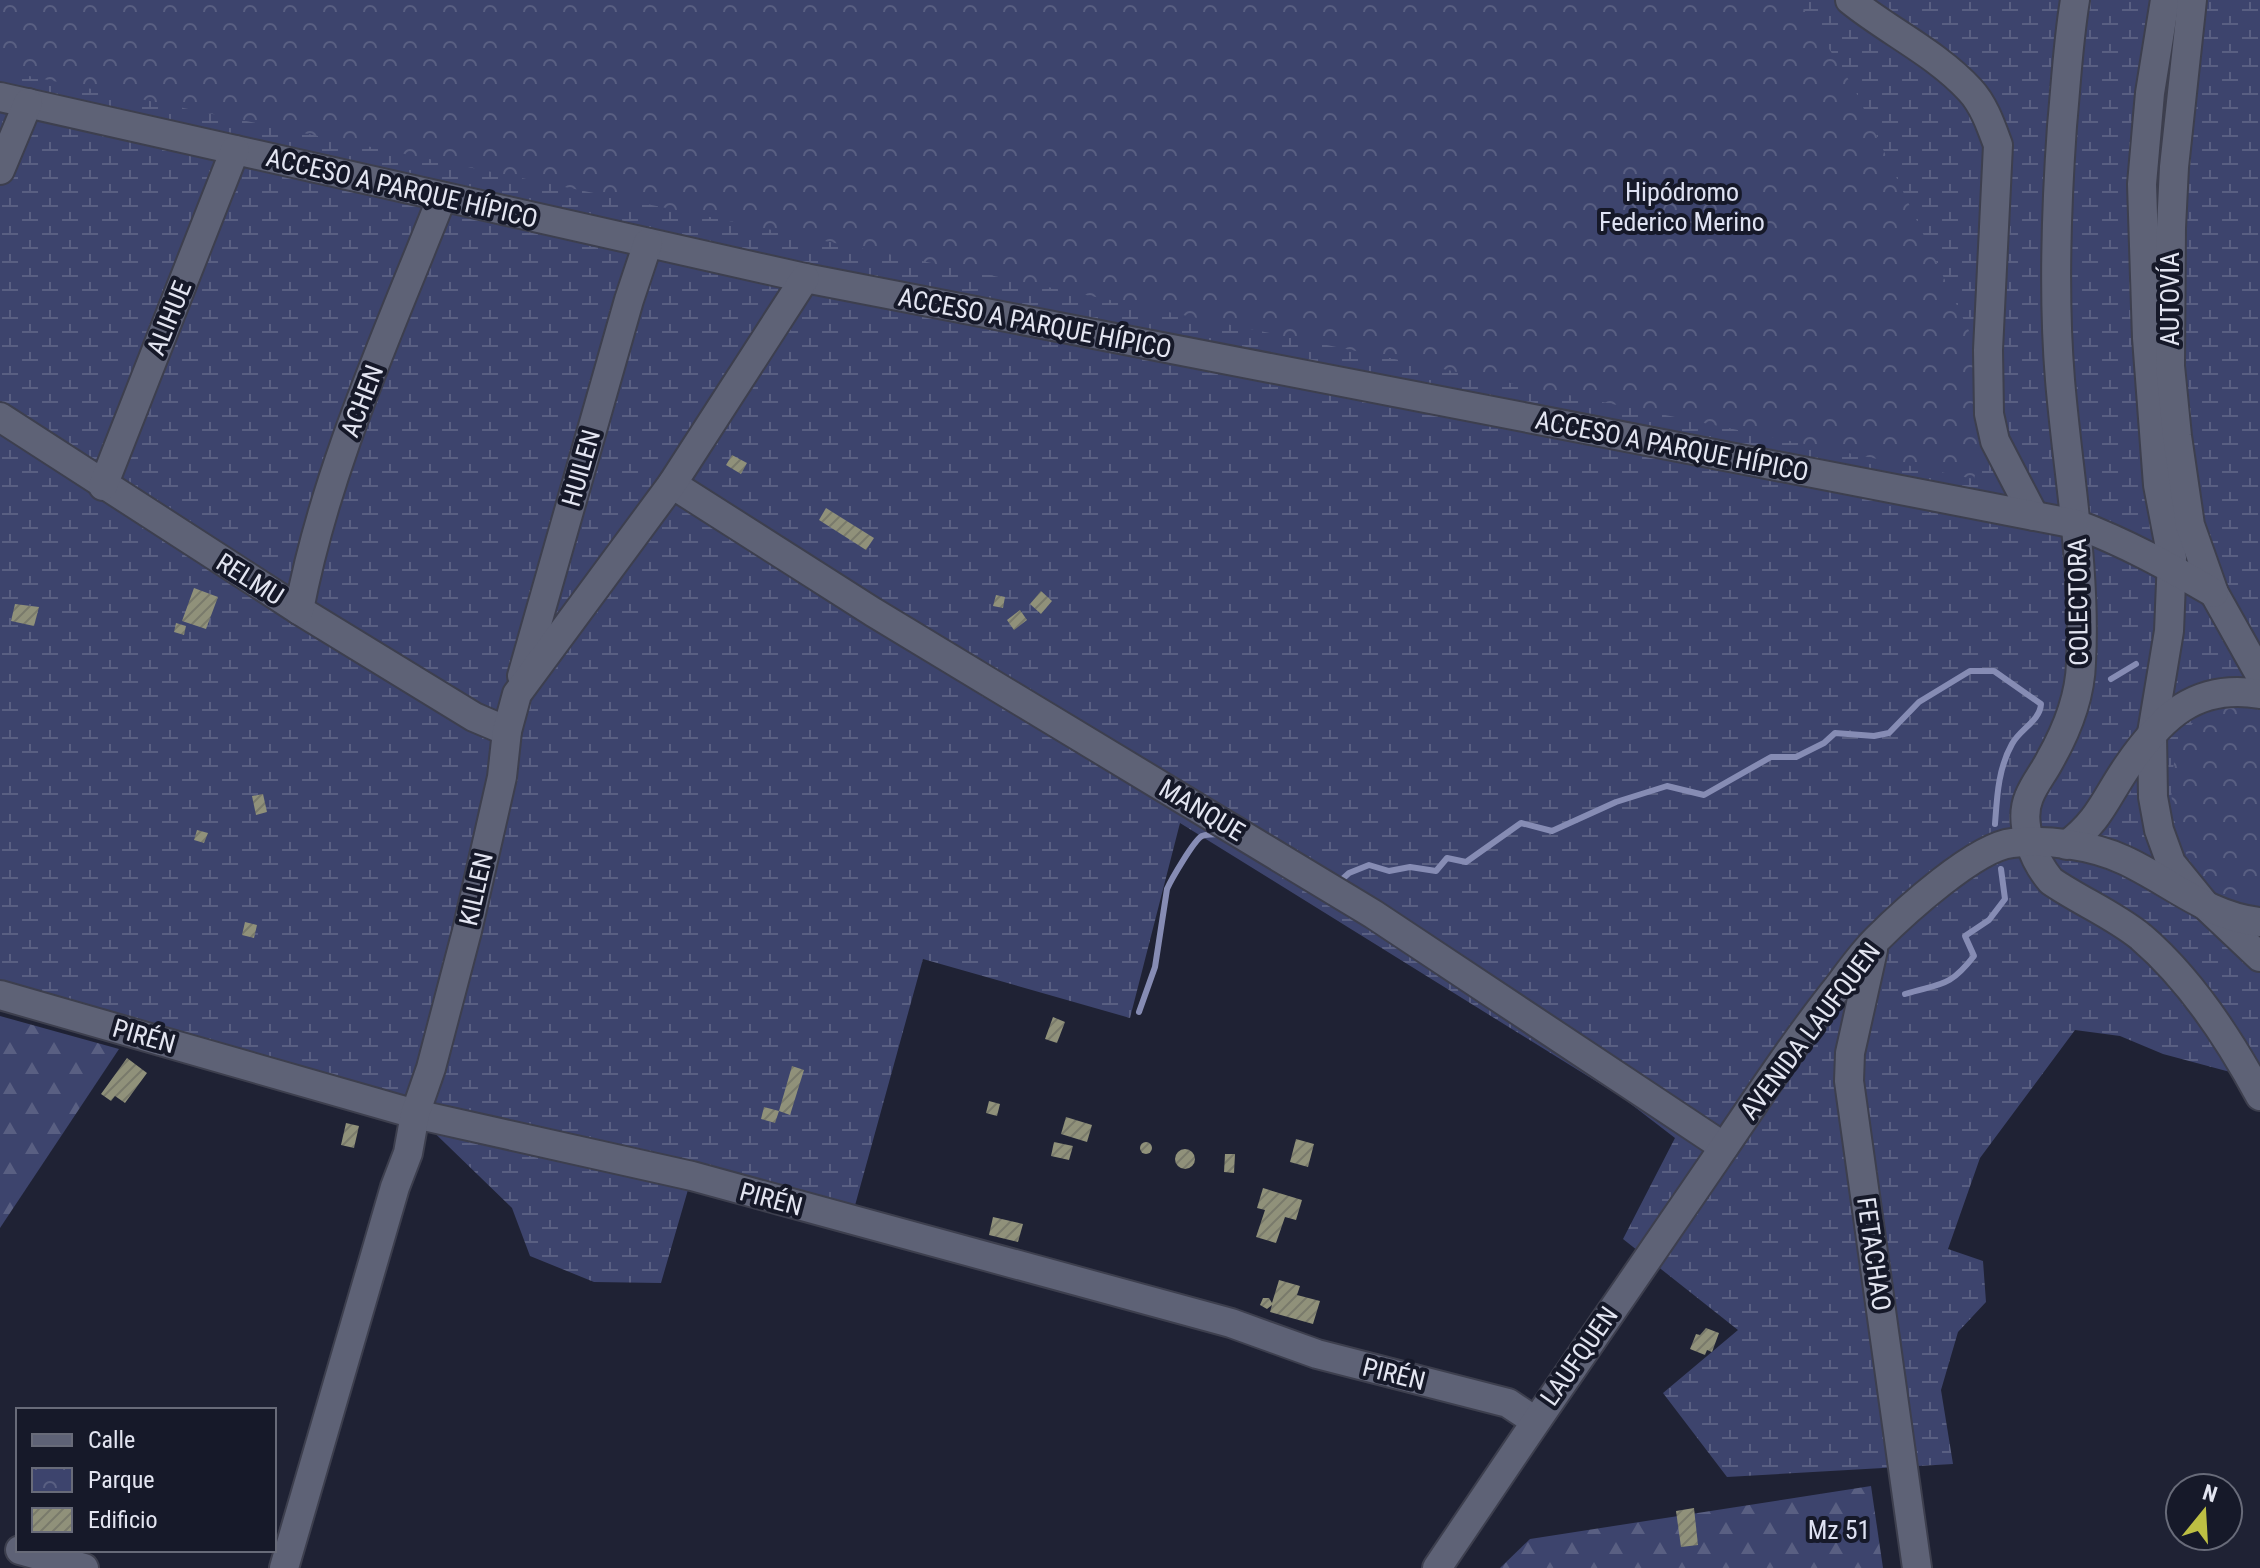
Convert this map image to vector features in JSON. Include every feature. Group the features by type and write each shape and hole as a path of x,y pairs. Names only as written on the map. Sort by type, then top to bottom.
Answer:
{"street":[{"path":"1850,0 1950,72 1971,91 1995,134 1999,174 1990,309 1989,414 1995,441 2034,516"},
{"name":"COLECTORA","path":"2075,0 2061,149 2056,268 2060,376 2081,559 2083,619 2078,696 2057,749 2028,798 2029,841 2041,870 2051,881 2139,936 2164,959 2224,1036 2260,1096"},
{"name":"AUTOVÍA","path":"2165,0 2150,93 2142,184 2147,338 2157,470 2172,558 2169,631 2152,733 2153,797 2159,830 2171,863 2206,906 2260,957"},
{"name":"AUTOVÍA","path":"2192,0 2174,167 2169,289 2170,366 2177,436 2190,525 2214,593 2260,675"},
{"name":"ACCESO A PARQUE HÍPICO","path":"0,97 805,278 2076,524 2140,550 2171,571"},
{"path":"0,170 28,103"},
{"name":"ALIHUE","path":"103,486 235,150"},
{"name":"ACHEN","path":"299,610 307,569 341,456 442,197"},
{"name":"HUILEN","path":"517,694 648,243"},
{"name":"KILLEN","path":"284,1568 431,1068 467,931 502,777 507,731 517,694 672,484 805,278"},
{"name":"RELMU","path":"0,417 299,610 474,717 507,731"},
{"name":"MANQUE","path":"672,484 873,612 1373,914 1724,1147"},
{"path":"2171,571 2214,593"},
{"name":"AUTOVÍA","path":"2067,845 2097,819 2126,768 2152,733 2191,701 2215,692 2260,694"},
{"name":"AVENIDA LAUFQUEN","path":"1724,1147 1799,1035 1874,941 1918,902 1983,853 2007,843 2029,841 2067,845"},
{"name":"AUTOVÍA","path":"2067,845 2106,852 2206,906"},
{"path":"2206,906 2240,920 2260,922"},
{"name":"FETACHAO","path":"1874,941 1850,1053 1849,1081 1917,1568"},
{"name":"PIRÉN","path":"0,995 415,1114 692,1176 1231,1323 1317,1354 1508,1403 1535,1421"},
{"name":"LAUFQUEN","path":"1442,1566 1535,1421 1724,1147"},
{"path":"26,1552 84,1568"}],"green space":[{"path":"0,0 2260,0 2260,1080 2163,1054 2120,1036 2075,1030 1980,1158 1948,1249 1983,1261 1986,1302 1958,1332 1941,1390 1953,1464 1727,1477 1663,1393 1738,1330 1623,1239 1675,1138 1623,1098 1180,823 1130,1018 923,959 851,1220 692,1176 661,1283 594,1282 530,1256 512,1208 415,1114 0,995"},
{"name":"Hipódromo Federico Merino","path":"0,0 1798,0 1854,88 1997,390 1974,479 0,70"},
{"path":"2236,702 2255,707 2260,712 2260,907 2231,901 2207,883 2188,858 2176,827 2171,794 2174,762 2186,733 2206,711"},
{"path":"0,1016 119,1049 0,1228"},
{"name":"Mz 51","path":"1871,1486 1883,1568 1500,1568 1530,1539"}],"building":[{"path":"732,455 747,463 741,474 726,465"},
{"path":"826,508 874,538 866,550 819,520"},
{"path":"194,588 218,597 206,629 182,621"},
{"path":"1041,591 1052,601 1041,614 1030,604"},
{"path":"996,595 1005,597 1003,608 993,606"},
{"path":"15,604 39,607 34,626 11,621"},
{"path":"1020,610 1027,620 1014,630 1007,620"},
{"path":"176,623 186,626 184,635 174,632"},
{"path":"263,794 267,812 256,815 252,796"},
{"path":"197,830 208,833 204,843 194,840"},
{"path":"245,922 257,925 254,938 242,935"},
{"path":"1053,1017 1065,1022 1057,1043 1045,1039"},
{"path":"127,1058 147,1073 125,1103 115,1096 111,1101 101,1094"},
{"path":"792,1066 804,1070 790,1115 779,1111"},
{"path":"989,1101 1000,1104 997,1116 986,1113"},
{"path":"764,1107 779,1111 775,1123 761,1119"},
{"path":"1066,1117 1092,1125 1087,1142 1061,1134"},
{"path":"346,1123 359,1126 354,1148 341,1145"},
{"path":"1296,1139 1314,1144 1308,1167 1290,1162"},
{"path":"1054,1142 1073,1146 1069,1160 1051,1156"},
{"path":"1146,1142 1152,1148 1146,1154 1140,1148"},
{"path":"1181,1149 1189,1149 1195,1159 1189,1169 1181,1169 1175,1163 1175,1155"},
{"path":"1225,1154 1235,1154 1234,1173 1224,1172"},
{"path":"1263,1188 1302,1200 1296,1220 1285,1217 1276,1243 1256,1237 1265,1210 1257,1208"},
{"path":"993,1217 1023,1224 1018,1242 989,1235"},
{"path":"1279,1280 1300,1286 1297,1295 1320,1301 1313,1324 1270,1312 1272,1305 1267,1309 1260,1305 1263,1298 1269,1298 1272,1303"},
{"path":"1706,1328 1719,1333 1712,1352 1707,1350 1705,1355 1690,1349 1696,1334 1700,1335"},
{"path":"1694,1508 1698,1545 1681,1547 1676,1511"}],"waterway":[{"path":"2111,679 2136,664"},
{"path":"1338,883 1349,873 1369,865 1389,871 1410,867 1436,871 1447,858 1466,862 1521,823 1552,831 1616,802 1667,786 1704,795 1771,757 1796,757 1824,743 1835,733 1874,736 1889,733 1919,702 1970,671 1994,671 2041,704 2037,715 2007,754 1999,783 1995,824"},
{"path":"1139,1012 1155,967 1167,889 1198,839 1204,835 1221,834"},
{"path":"1905,994 1951,979 1974,956 1965,936 1989,920 2005,899 2001,869"}]}
